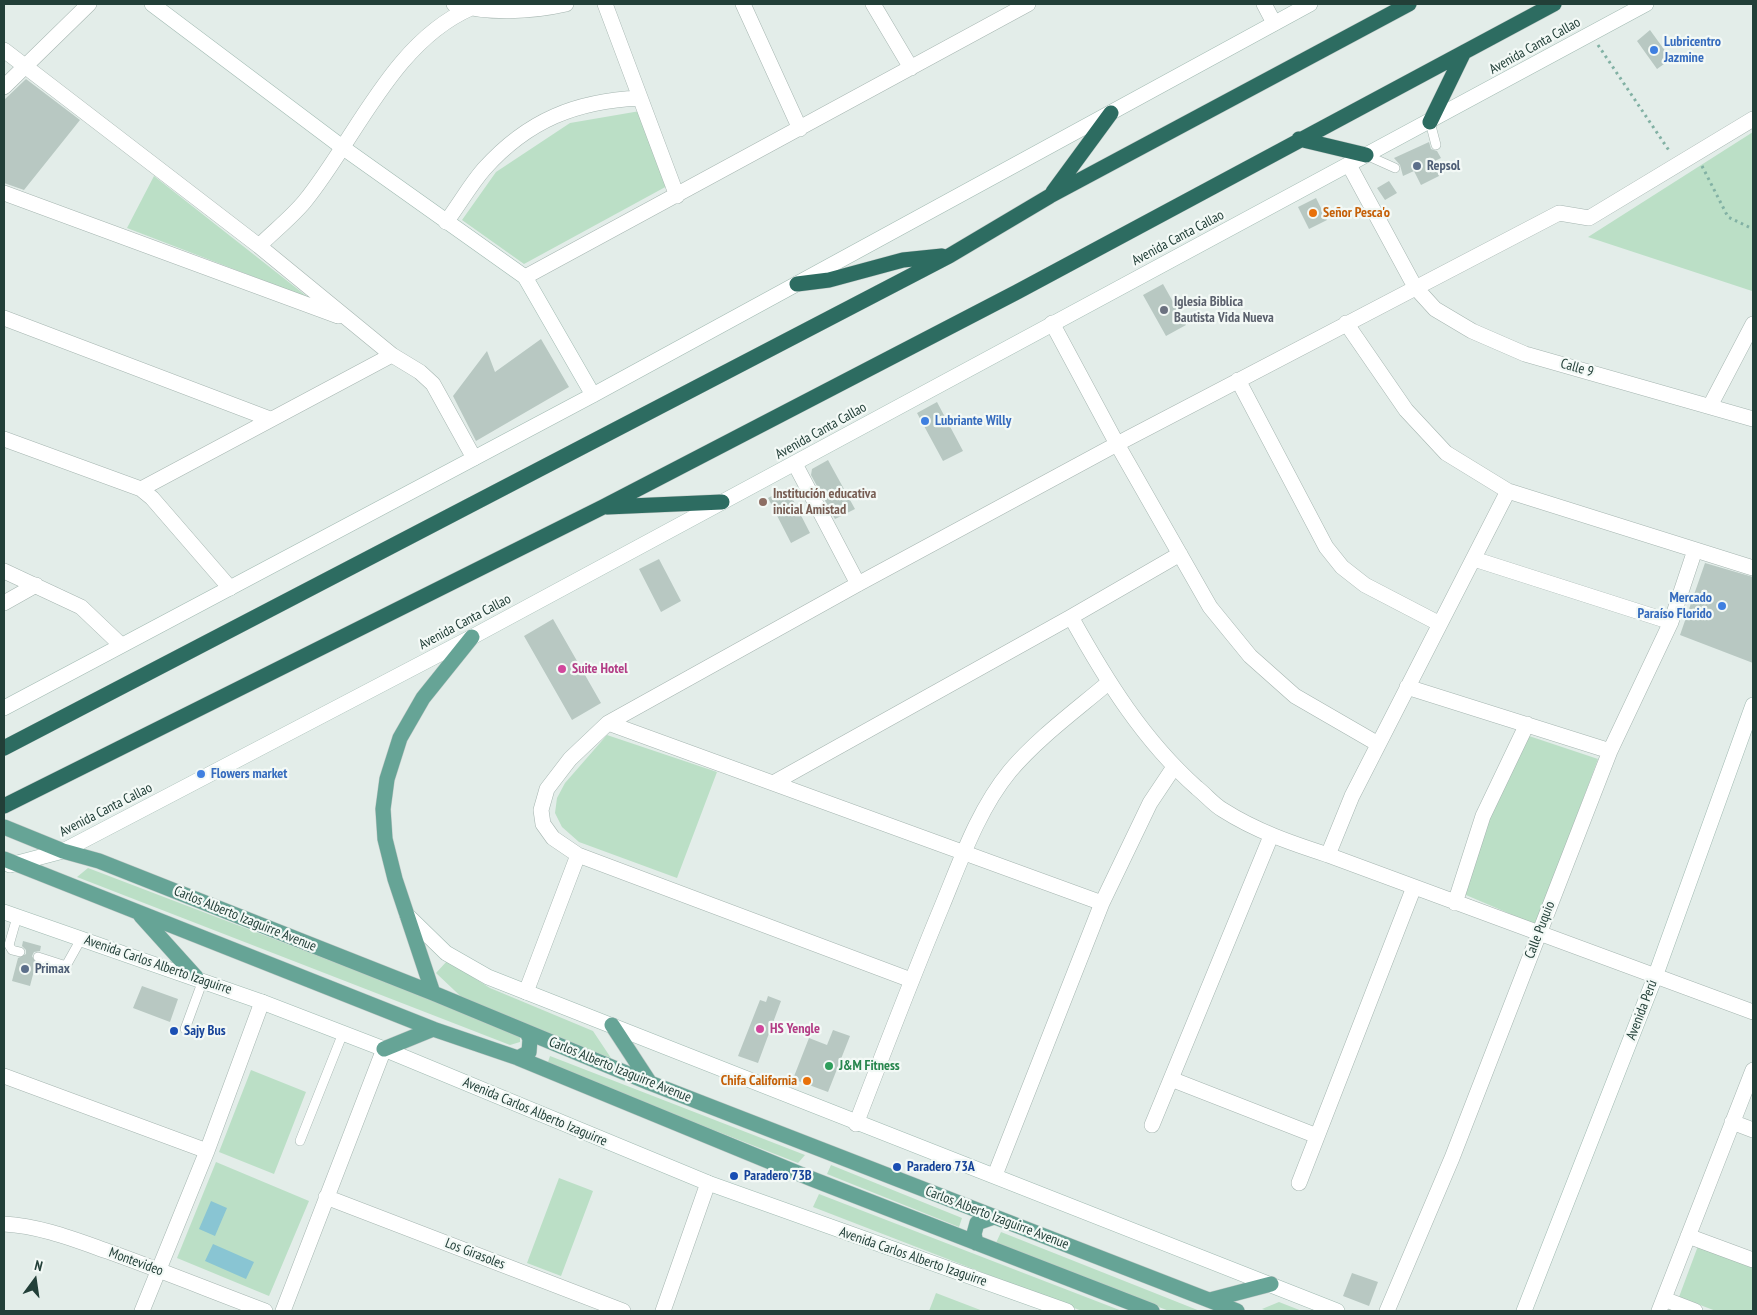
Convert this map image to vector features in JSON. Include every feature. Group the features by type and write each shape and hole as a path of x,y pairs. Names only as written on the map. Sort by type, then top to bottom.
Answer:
{"highway":[{"path":"4,748 949,256 1050,196 1409,4"},
{"name":"Avenida Canta Callao","path":"4,806 603,507 1017,292 1554,4"},
{"path":"1430,122 1464,52"},
{"path":"1050,196 1111,113"},
{"path":"1300,139 1366,156"},
{"path":"797,284 829,280 903,260 949,256"},
{"path":"603,507 722,502"}],"main road":[{"path":"433,993 395,878 385,839 383,809 386,779 400,738 423,698 472,637"},
{"name":"Carlos Alberto Izaguirre Avenue","path":"4,827 63,851 99,861 433,993 650,1083 1237,1311"},
{"name":"Carlos Alberto Izaguirre Avenue","path":"8,863 52,876 138,913 433,1029 518,1058 812,1179 1152,1311"},
{"path":"138,913 199,979"},
{"path":"612,1025 650,1083"},
{"path":"384,1049 433,1029"},
{"path":"518,1058 529,1052 530,1039 527,1032"},
{"path":"976,1243 974,1234 977,1223 994,1217"},
{"path":"1210,1300 1272,1284"}],"street":[{"path":"4,87 89,4"},
{"path":"152,4 342,147 525,277 593,395"},
{"path":"454,4 472,8 519,10 566,4"},
{"path":"605,4 677,196"},
{"path":"743,4 800,130"},
{"path":"873,4 911,68"},
{"path":"525,277 800,130 911,68 1006,9 1028,4"},
{"path":"1264,4 1274,23"},
{"path":"4,708 593,395 1310,4"},
{"name":"Avenida Canta Callao","path":"8,863 63,851 472,637 1646,4"},
{"path":"259,246 305,201 402,62 434,30 472,8"},
{"path":"4,50 259,246 392,355 420,372 433,384 474,458"},
{"path":"446,222 484,169 516,140 544,119 578,107 608,100 640,98"},
{"path":"912,980 578,855 553,838 543,824 541,810 547,789 570,759 608,723 858,584 1117,444 1559,213 1589,218 1753,119"},
{"name":"Calle 9","path":"1349,165 1415,287 1435,310 1472,331 1525,354 1753,419"},
{"path":"4,193 349,320"},
{"path":"4,318 270,419"},
{"path":"1052,323 1117,444 1210,607 1250,656 1295,696 1378,744"},
{"path":"1346,323 1406,410 1446,453 1508,491 1753,568"},
{"path":"1710,406 1753,324"},
{"path":"141,489 392,355"},
{"path":"1238,380 1326,547 1342,567 1365,585 1440,624"},
{"path":"4,439 141,489 152,498 230,588"},
{"path":"795,464 858,584"},
{"path":"1328,855 1352,796 1508,491"},
{"name":"Calle Puquio","path":"1387,1311 1452,1158 1610,751 1671,622 1695,550"},
{"path":"775,782 1071,618 1180,554"},
{"path":"1474,559 1671,622"},
{"path":"4,571 81,607 121,646"},
{"path":"4,603 36,585"},
{"path":"1071,618 1108,683 1174,767 1222,810 1271,836 1328,855 1753,1012"},
{"path":"856,1124 964,852 985,808 1010,772 1039,742 1108,683"},
{"path":"1407,687 1610,751"},
{"name":"Avenida Perú","path":"1524,1311 1655,977 1753,705"},
{"path":"608,723 775,782 1102,903"},
{"path":"1455,902 1483,816 1527,724"},
{"path":"994,1175 1102,903 1150,803 1174,767"},
{"path":"1152,1125 1271,836"},
{"path":"526,992 578,855"},
{"path":"1299,1183 1414,887"},
{"name":"Avenida Carlos Alberto Izaguirre","path":"11,915 262,1002 384,1049 708,1183 1067,1311"},
{"path":"407,915 446,953 488,977 856,1124 994,1175 1337,1311"},
{"path":"142,1311 207,1151 262,1002"},
{"path":"283,1311 384,1049"},
{"path":"1695,1311 1661,1305 1753,1070"},
{"path":"4,1076 207,1151"},
{"path":"1171,1079 1317,1136"},
{"path":"1732,1122 1753,1130"},
{"path":"663,1311 708,1183"},
{"name":"Los Girasoles","path":"326,1197 623,1311"},
{"name":"Montevideo","path":"4,1224 48,1230 159,1269 265,1311"},
{"path":"1688,1236 1753,1260"}],"lane":[{"path":"1430,122 1436,145"},
{"path":"1366,156 1395,168"},
{"path":"11,915 9,945 12,950 20,952"},
{"path":"38,957 63,965 67,964 81,939"},
{"path":"185,1029 199,979"},
{"path":"300,1142 343,1033"}],"path":[{"path":"1591,34 1678,165"},
{"path":"1696,154 1728,217 1753,229"}],"green space":[{"path":"640,111 669,185 524,264 462,220 496,172 570,123"},
{"path":"1753,132 1752,291 1588,237"},
{"path":"154,176 309,298 127,228"},
{"path":"607,735 717,772 677,878 579,842 562,827 555,813 557,798 565,783"},
{"path":"1529,736 1598,759 1536,925 1459,892 1490,810"},
{"path":"88,868 520,1033 520,1042 510,1045 77,877"},
{"path":"447,961 490,988 593,1031 611,1058 472,1007 436,973"},
{"path":"550,1056 805,1155 798,1163 547,1065"},
{"path":"251,1070 306,1092 274,1174 219,1152"},
{"path":"216,1162 309,1201 269,1296 177,1258"},
{"path":"831,1165 962,1218 959,1227 827,1174"},
{"path":"559,1178 593,1191 561,1276 527,1263"},
{"path":"819,1194 1122,1311 1082,1311 813,1207"},
{"path":"1001,1232 1200,1311 1169,1311 996,1243"},
{"path":"1698,1246 1753,1267 1753,1311 1716,1311 1679,1297"},
{"path":"936,1293 983,1311 929,1311"},
{"path":"1279,1302 1302,1311 1268,1311 1262,1309"}],"water":[{"path":"211,1201 227,1208 215,1236 199,1229"},
{"path":"213,1244 254,1262 246,1279 205,1261"}],"building":[{"name":"Lubricentro Jazmine","path":"1650,30 1671,59 1657,69 1637,41"},
{"path":"26,79 80,120 24,190 4,183 4,100"},
{"name":"Repsol","path":"1429,142 1431,149 1437,151 1441,158 1433,162 1439,176 1421,185 1414,171 1403,176 1400,165 1394,158"},
{"name":"Repsol","path":"1389,181 1397,193 1385,200 1377,188"},
{"name":"Señor Pesca'o","path":"1316,198 1327,220 1309,229 1298,207"},
{"name":"Iglesia Biblica Bautista Vida Nueva","path":"1163,284 1186,325 1166,336 1143,295"},
{"path":"541,339 569,387 476,441 453,396 487,351 495,372"},
{"path":"937,402 963,451 943,461 917,413"},
{"path":"828,460 855,509 835,519 811,475 812,469"},
{"path":"787,488 810,533 791,543 768,498"},
{"path":"659,559 681,601 661,612 639,569"},
{"name":"Mercado Paraíso Florido","path":"1705,563 1753,577 1753,663 1680,635"},
{"name":"Suite Hotel","path":"553,619 601,703 572,720 524,636"},
{"name":"Primax","path":"23,941 41,946 40,951 34,952 32,956 36,963 30,986 12,981 18,958 26,954 26,950 22,946"},
{"path":"142,986 178,999 170,1022 133,1008"},
{"name":"HS Yengle","path":"768,996 781,1001 758,1063 738,1056 760,1000 766,1002"},
{"path":"833,1030 850,1036 828,1092 793,1079 809,1038 827,1045"},
{"path":"1352,1273 1378,1282 1369,1306 1343,1296"}],"place":[{"name":"Lubricentro Jazmine","path":"1654,50"},
{"name":"Repsol","path":"1417,166"},
{"name":"Señor Pesca'o","path":"1313,213"},
{"name":"Iglesia Biblica Bautista Vida Nueva","path":"1164,310"},
{"name":"Lubriante Willy","path":"925,421"},
{"name":"Institución educativa inicial Amistad","path":"763,502"},
{"name":"Mercado Paraíso Florido","path":"1722,606"},
{"name":"Suite Hotel","path":"562,669"},
{"name":"Flowers market","path":"201,774"},
{"name":"Primax","path":"25,969"},
{"name":"HS Yengle","path":"760,1029"},
{"name":"Sajy Bus","path":"174,1031"},
{"name":"J&M Fitness","path":"829,1066"},
{"name":"Chifa California","path":"807,1081"},
{"name":"Paradero 73A","path":"897,1167"},
{"name":"Paradero 73B","path":"734,1176"}]}
